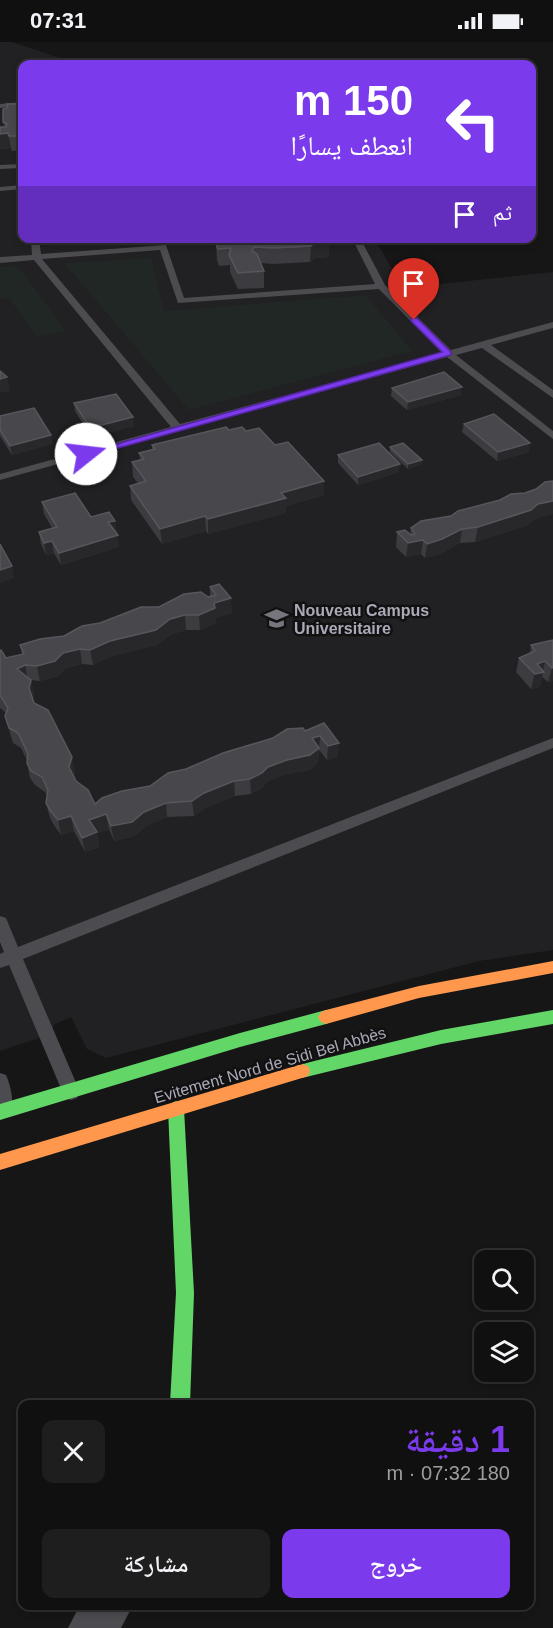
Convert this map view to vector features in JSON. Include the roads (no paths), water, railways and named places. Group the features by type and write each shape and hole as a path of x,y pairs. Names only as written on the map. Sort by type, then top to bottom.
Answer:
{"main road":[{"name":"Evitement Nord de Sidi Bel Abbès","path":"2,1111 240,1040 419,992 553,967"},
{"name":"Evitement Nord de Sidi Bel Abbès","path":"0,1162 328,1063 441,1037 553,1017"},
{"path":"176,1108 183,1203 185,1331 180,1400"}],"street":[{"path":"92,1628 105,1610"}],"lane":[{"path":"0,106 18,104"},
{"path":"0,167 18,166"},
{"path":"0,189 18,188"},
{"path":"36,243 37,258 177,428"},
{"path":"359,243 381,286 447,353 553,436"},
{"path":"0,260 163,247 181,301 381,286"},
{"path":"0,477 553,325"},
{"path":"483,344 553,395"},
{"path":"7,958 553,743"},
{"path":"0,923 7,958 71,1092"},
{"path":"0,1081 2,1111"}],"place":[{"name":"Nouveau Campus Universitaire","path":"276,619"}]}
